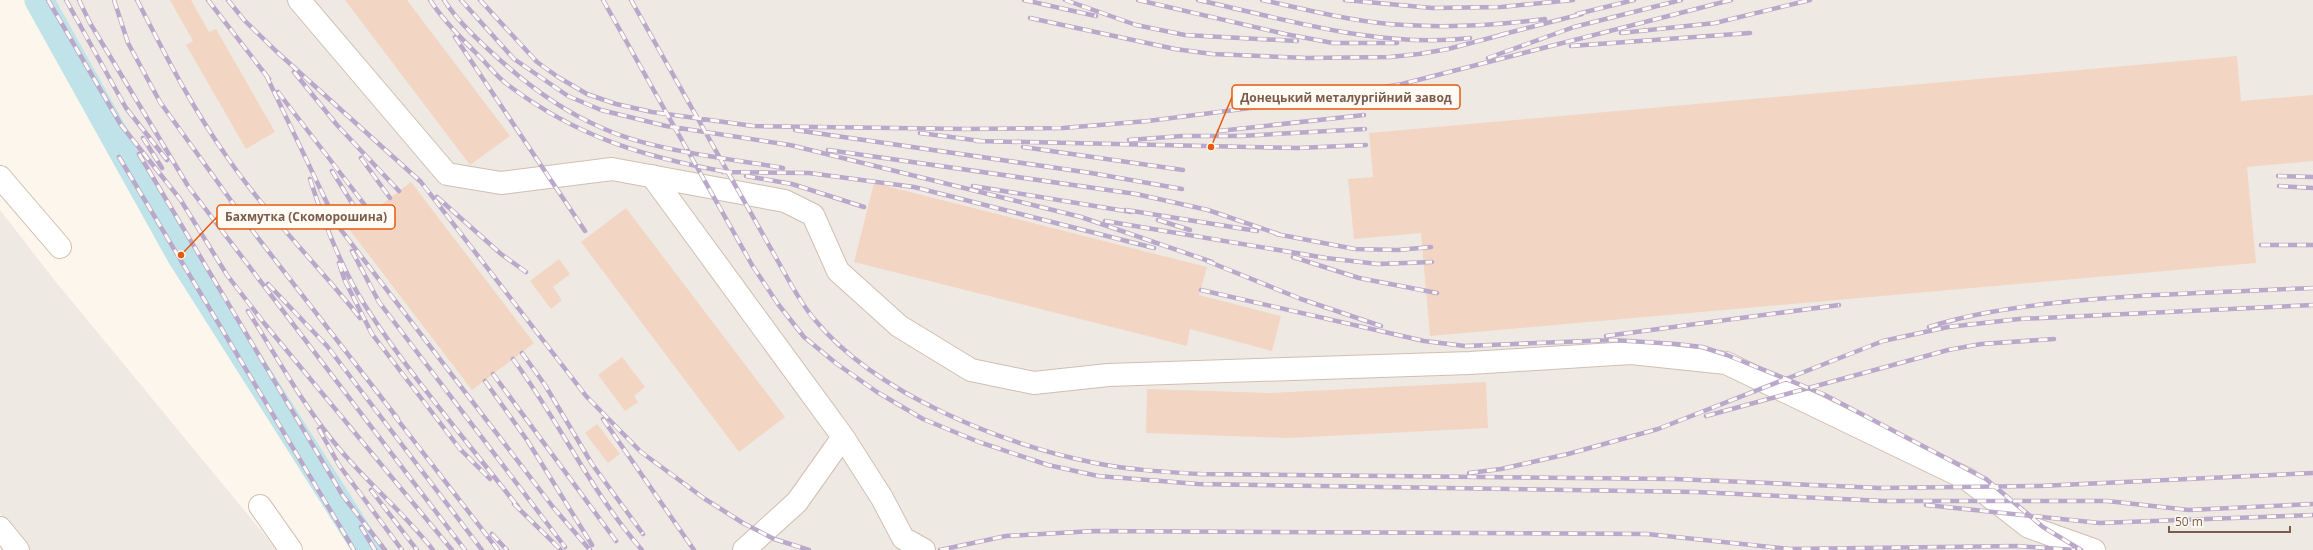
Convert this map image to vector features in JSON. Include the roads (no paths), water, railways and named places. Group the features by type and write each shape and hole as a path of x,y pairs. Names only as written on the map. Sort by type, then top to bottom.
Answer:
{"street":[{"path":"300,0 447,174 501,183 612,169 785,201 813,215 838,271 899,326 971,370 1034,383 1108,375 1470,362 1631,353 1726,363 1967,479 2029,527 2094,550"},
{"path":"652,176 843,437 882,498 903,538 924,550"},
{"path":"0,177 60,247"},
{"path":"744,550 797,502 843,437"},
{"path":"260,506 291,550"},
{"path":"0,528 18,550"}],"waterway":[{"path":"39,0 181,255 368,550"}],"railway":[{"path":"48,0 121,125 180,199 227,275 264,323 452,550"},
{"path":"66,0 126,108 167,160"},
{"path":"79,0 90,23 188,186 465,550"},
{"path":"114,0 128,43 160,102 255,234 398,419"},
{"path":"137,0 191,100 227,157 258,199 360,318"},
{"path":"208,0 269,79"},
{"path":"228,0 244,20 277,52 421,182 586,396 641,452 705,499 743,523 774,539 809,550"},
{"path":"430,0 452,29 500,78 534,103 586,131 639,152 727,172"},
{"path":"444,0 470,32 511,70 547,98 586,121 620,135 666,148 783,168"},
{"path":"461,0 514,59 568,96 601,110 666,126 790,145 1081,217 1212,262"},
{"path":"480,0 537,62 558,77 587,94 616,104 652,112 753,126 967,129 1063,128 1148,121 1305,101 1402,84 1731,0"},
{"path":"603,0 752,265 778,304 804,337 837,364 877,392 923,419 979,442 1048,465 1098,476 1198,484 1696,492 1884,501 2107,501 2189,510 2313,504"},
{"path":"631,0 791,284 815,320 841,347 872,371 906,393 943,412 982,429 1021,443 1059,454 1095,463 1121,467 1201,474 1675,479 1880,488 2040,486 2313,473"},
{"path":"1024,0 1096,16"},
{"path":"1065,0 1136,25 1185,35 1297,41"},
{"path":"1138,0 1285,34 1333,43 1397,43"},
{"path":"1198,0 1299,23 1368,36 1436,40 1470,38"},
{"path":"1262,0 1351,19 1387,24 1440,26 1475,25 1545,19"},
{"path":"1345,0 1432,8 1501,7 1573,0"},
{"path":"1577,14 1634,0"},
{"path":"1488,58 1574,27 1681,0"},
{"path":"1621,33 1715,23 1810,0"},
{"path":"1500,35 1582,14"},
{"path":"1030,18 1175,49 1212,54 1307,58 1390,57 1419,54 1448,49 1505,34"},
{"path":"1571,46 1750,33"},
{"path":"455,37 585,231"},
{"path":"294,72 337,125 399,191"},
{"path":"266,75 338,226 553,507 590,550"},
{"path":"278,92 371,213"},
{"path":"1219,131 1364,115"},
{"path":"1129,140 1182,136 1240,136 1365,129"},
{"path":"795,130 1091,173 1182,189"},
{"path":"920,133 981,141"},
{"path":"143,138 162,168"},
{"path":"976,141 1298,148 1366,145"},
{"path":"1023,147 1183,170"},
{"path":"828,150 1136,194 1208,210 1281,235"},
{"path":"139,154 343,496 385,550"},
{"path":"119,157 354,550"},
{"path":"361,158 390,198"},
{"path":"332,171 362,219"},
{"path":"723,172 809,173 914,187 1154,248"},
{"path":"746,176 792,184 864,207"},
{"path":"2278,176 2313,177"},
{"path":"310,179 334,245 349,277 366,307 420,384 518,507"},
{"path":"973,186 1131,212"},
{"path":"2279,186 2313,188"},
{"path":"437,197 501,254 526,272"},
{"path":"1126,210 1257,231"},
{"path":"1158,220 1190,230"},
{"path":"1105,221 1326,258 1378,264 1432,262"},
{"path":"1276,234 1355,249 1398,250 1431,247"},
{"path":"2261,245 2313,245"},
{"path":"352,251 379,302 565,547"},
{"path":"1293,257 1359,278 1437,293"},
{"path":"1207,261 1301,299 1381,326"},
{"path":"339,263 345,281 372,334 460,449 490,479"},
{"path":"268,284 327,346 482,550"},
{"path":"1929,327 1960,318 1991,312 2054,303 2151,295 2313,288"},
{"path":"1201,290 1424,341 1465,346 1613,340 1702,347 1727,355 1823,394 1986,479 2043,527 2081,550"},
{"path":"1606,336 1839,305"},
{"path":"1469,473 1501,469 1568,454 1658,429 1883,341 1948,327 2019,319 2313,305"},
{"path":"248,311 292,383 329,436 353,465 423,537 433,550"},
{"path":"1706,416 1948,350 1981,344 2054,339"},
{"path":"522,353 545,385 592,464 643,534"},
{"path":"513,359 530,383 607,504 642,550"},
{"path":"493,374 616,541"},
{"path":"485,381 527,440 592,545"},
{"path":"394,415 498,550"},
{"path":"603,419 694,550"},
{"path":"319,429 339,465 402,550"},
{"path":"371,490 417,550"},
{"path":"514,504 561,550"},
{"path":"1926,505 2100,523 2313,515"},
{"path":"361,527 375,550"},
{"path":"940,550 1006,536 1094,531 1647,534 1790,549 2016,546 2075,550"},
{"path":"492,534 507,550"}],"place":[{"name":"Донецький металургійний завод","path":"1211,147"},
{"name":"Бахмутка (Скоморошина)","path":"181,255"}]}
